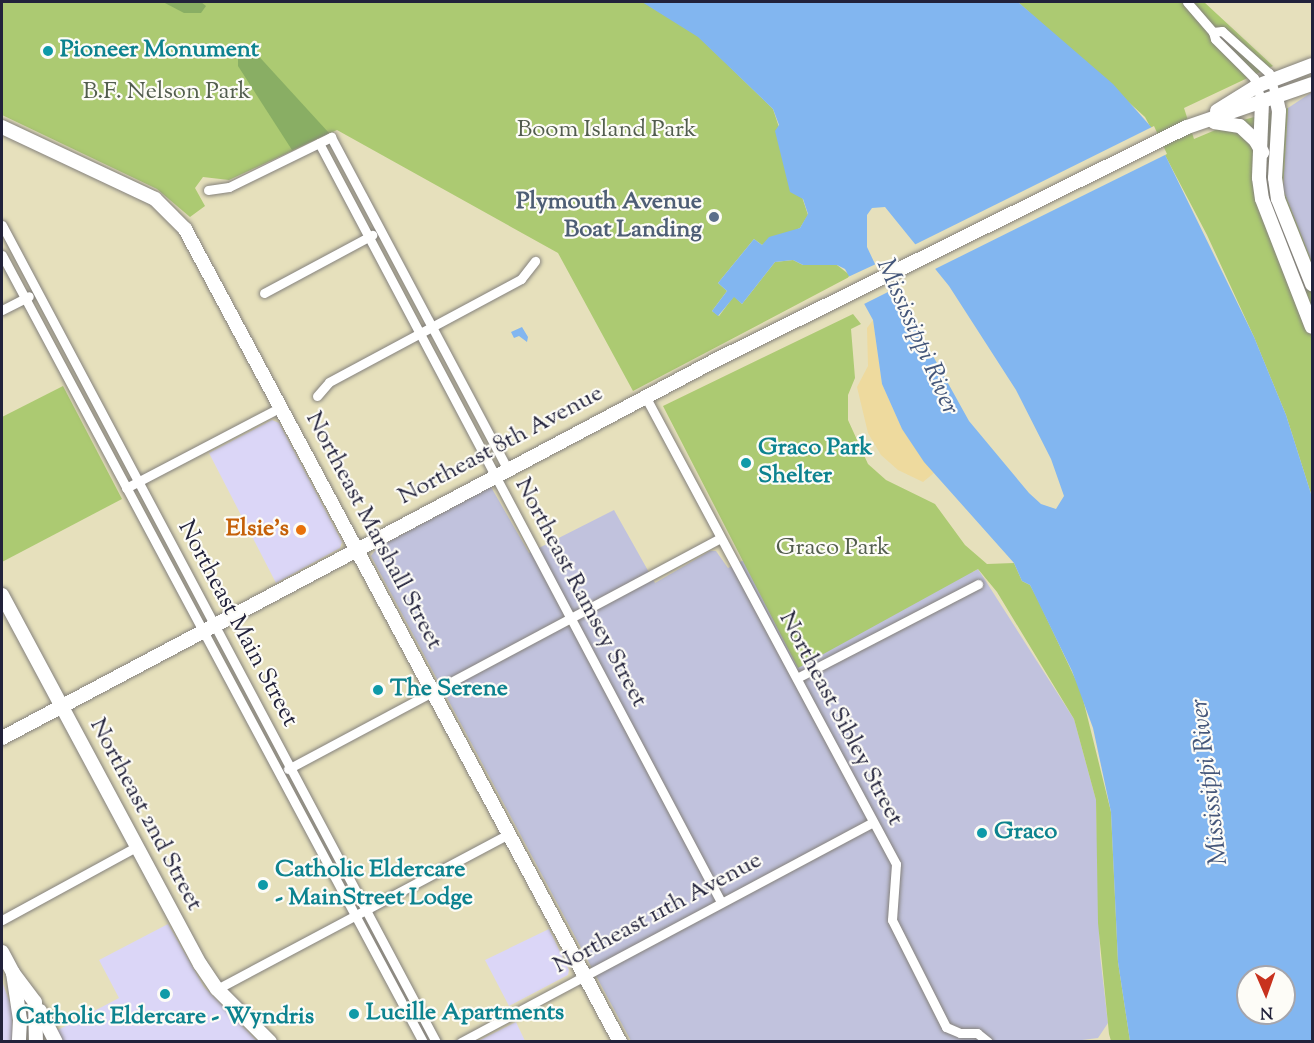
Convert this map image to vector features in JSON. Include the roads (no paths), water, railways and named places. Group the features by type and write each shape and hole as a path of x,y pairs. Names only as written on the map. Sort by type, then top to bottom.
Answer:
{"street":[{"path":"1187,2 1214,32 1215,39 1254,78 1262,102 1262,153 1259,178 1262,198 1312,327"},
{"path":"1214,32 1222,31 1269,73 1279,111 1275,178 1278,199 1312,284"},
{"path":"1192,125 1257,86 1312,65"},
{"path":"1192,125 1312,84"},
{"path":"1192,125 1227,122 1240,126 1256,141 1262,153"},
{"name":"Northeast 8th Avenue","path":"2,738 645,396 1192,125"},
{"name":"Northeast Marshall Street","path":"3,130 155,199 171,213 196,248 620,1041"},
{"name":"Northeast Ramsey Street","path":"501,471 420,333 319,143 331,137 431,327 501,471 504,498 570,617 721,903"},
{"path":"208,189 229,187 319,143"},
{"name":"Northeast Main Street","path":"2,225 138,482 279,773 423,1041"},
{"path":"264,293 380,230"},
{"path":"1285,258 1300,252"},
{"name":"Northeast Main Street","path":"2,255 126,488 291,767 436,1041"},
{"path":"317,396 329,382 521,279 535,261"},
{"path":"2,310 36,292"},
{"name":"Northeast Sibley Street","path":"645,396 896,864 891,920 946,1027 960,1033 977,1033 988,1041"},
{"path":"126,488 280,407"},
{"path":"279,773 720,538"},
{"path":"797,678 978,584"},
{"name":"Northeast 2nd Street","path":"2,595 136,847 217,989 270,1041"},
{"name":"Northeast 11th Avenue","path":"461,1041 873,822"},
{"path":"217,989 508,834"},
{"path":"2,920 136,847"},
{"path":"2,952 13,974 35,1002 56,1041"},
{"path":"13,974 20,1020 19,1041"},
{"path":"35,1002 36,1041"}],"water":[{"name":"Mississippi River","path":"642,2 1018,2 1113,84 1152,128 1254,337 1286,415 1312,497 1312,1041 1130,1041 1118,962 1111,812 1093,728 1072,671 1030,585 1022,581 1014,563 924,462 902,429 882,384 873,320 845,269 837,265 803,265 793,260 775,262 742,304 734,297 718,316 712,311 727,291 718,283 754,239 762,245 769,237 800,228 808,214 803,199 790,192 775,131 779,125 773,109 698,37","holes":["885,207 949,286 1016,390 1051,459 1064,496 1056,509 1041,504 1029,493 969,421 913,320 891,298 867,247 867,215 872,208"]},
{"path":"522,327 528,337 527,342 519,336 514,338 511,332"}],"place":[{"name":"Pioneer Monument","path":"48,51"},
{"name":"Plymouth Avenue Boat Landing","path":"714,217"},
{"name":"Graco Park Shelter","path":"746,463"},
{"name":"Elsie's","path":"301,530"},
{"name":"The Serene","path":"378,690"},
{"name":"Graco","path":"982,833"},
{"name":"Catholic Eldercare - MainStreet Lodge","path":"263,885"},
{"name":"Catholic Eldercare - Wyndris","path":"165,994"},
{"name":"Lucille Apartments","path":"354,1014"}],"park label":[{"name":"B.F. Nelson Park","path":"167,93"},
{"name":"Boom Island Park","path":"607,131"},
{"name":"Graco Park","path":"833,549"}]}
